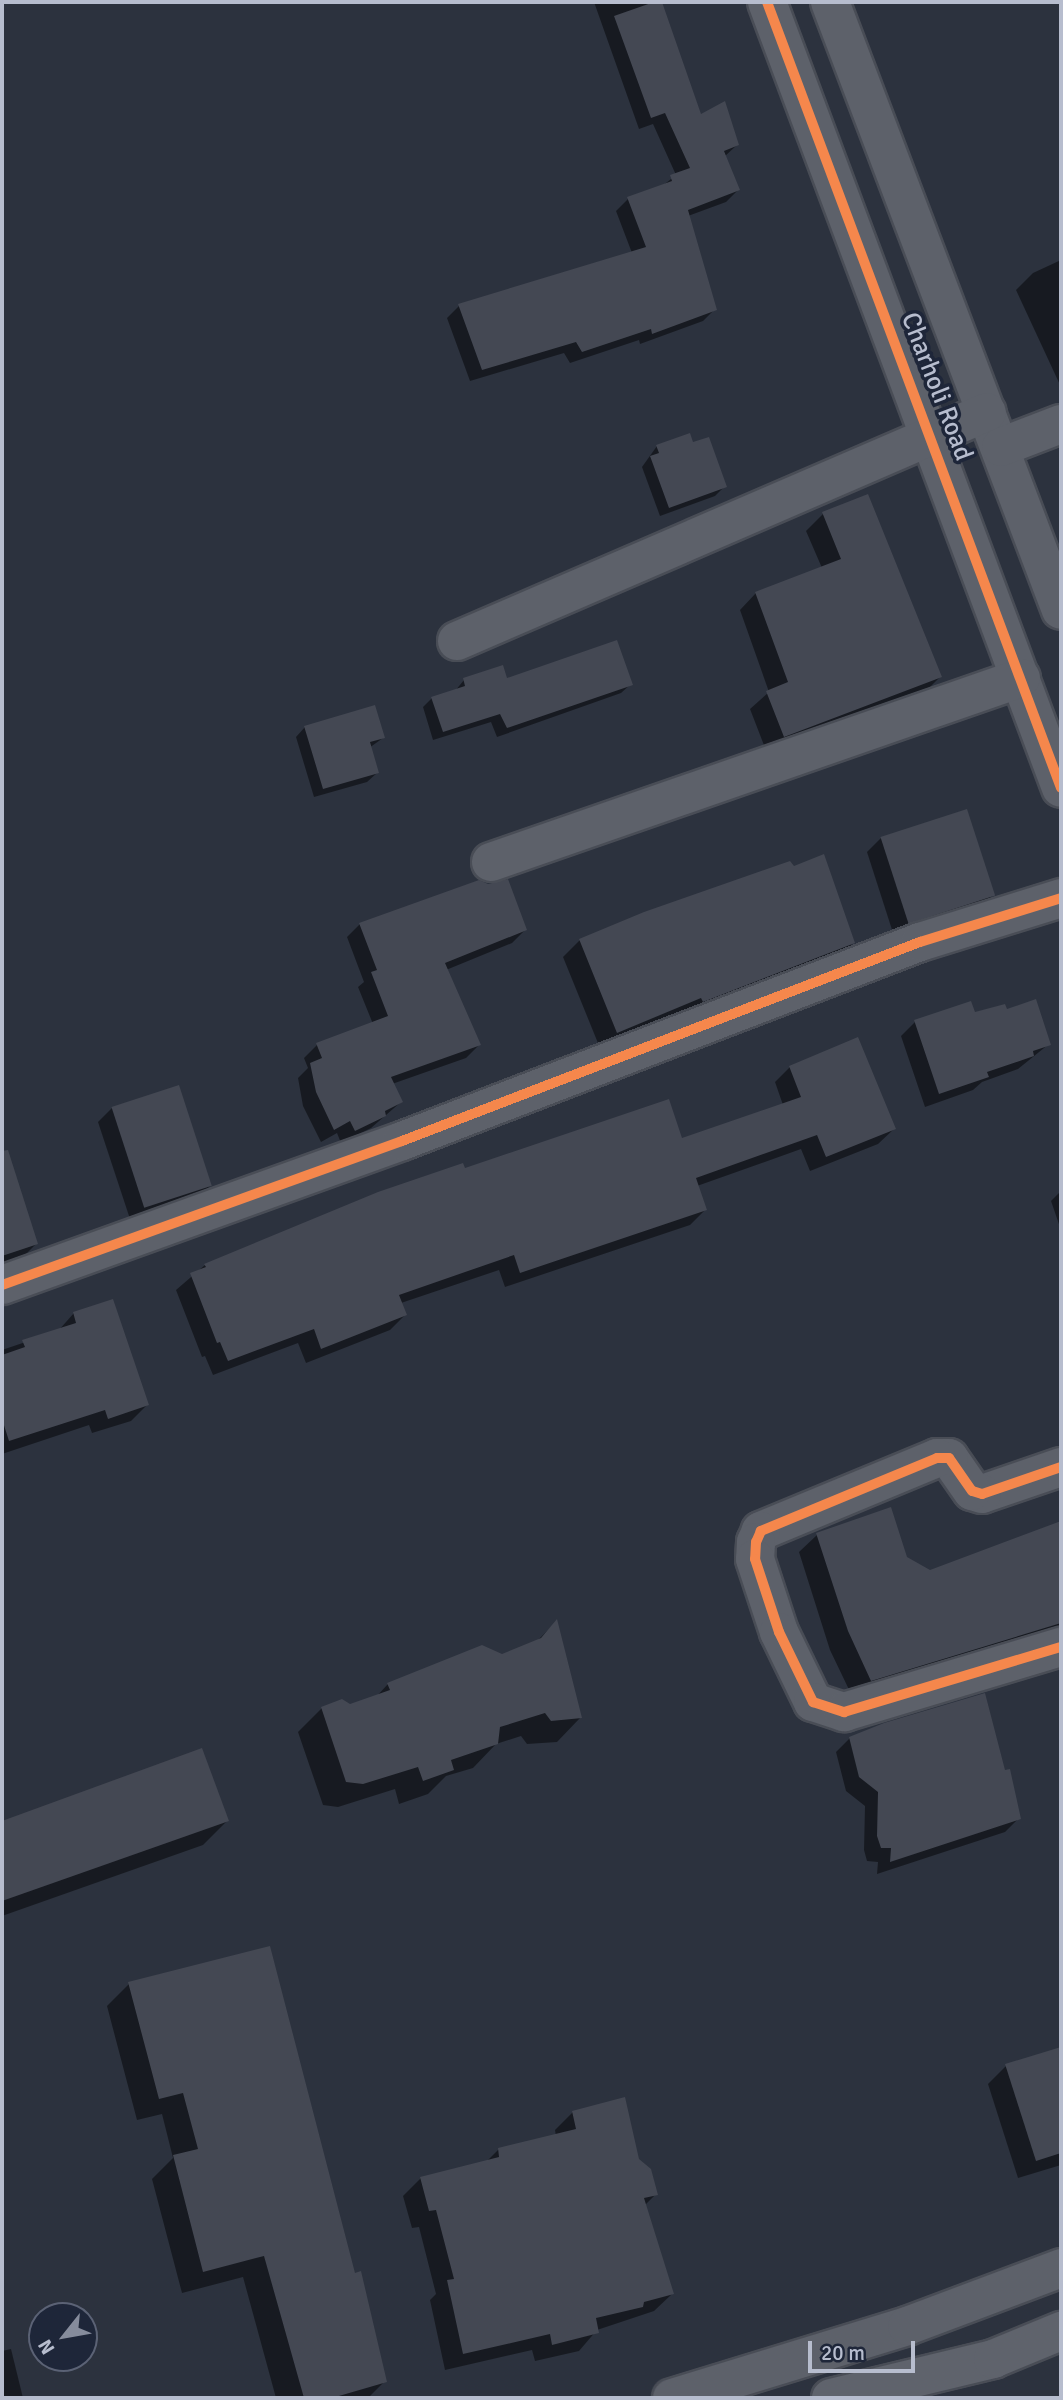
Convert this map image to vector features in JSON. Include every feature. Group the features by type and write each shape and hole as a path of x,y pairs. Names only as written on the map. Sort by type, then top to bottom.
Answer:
{"main road":[{"path":"831,2398 993,2359 1061,2331"}],"street":[{"name":"Charholi Road","path":"767,2 1061,788"},
{"name":"Charholi Road","path":"830,2 1061,610"},
{"path":"457,640 987,412"},
{"path":"1001,447 1061,424"},
{"path":"491,862 1021,678"},
{"path":"2,1285 402,1141 920,942 1061,898"},
{"path":"1061,1467 982,1494 972,1491 949,1458 937,1458 761,1531 756,1542 755,1559 779,1632 813,1702 844,1712 1061,1647"},
{"path":"672,2398 907,2326 1061,2268"}],"building":[{"path":"654,2 662,2 701,114 725,101 739,145 724,151 740,190 688,210 717,310 652,334 651,329 582,352 576,342 482,370 458,304 646,247 627,197 672,181 670,175 690,168 665,113 651,118 614,16"},
{"path":"690,433 693,442 709,437 727,487 669,508 650,456 659,453 656,445"},
{"path":"868,494 942,677 784,737 766,691 788,682 755,592 841,559 822,512"},
{"path":"617,640 633,685 507,728 500,714 443,732 431,697 465,686 463,678 503,665 507,678"},
{"path":"375,705 385,738 370,742 379,773 323,789 304,726"},
{"path":"967,809 995,896 909,924 880,837"},
{"path":"824,854 855,943 703,1002 701,998 617,1033 579,939 644,912 790,861 794,866"},
{"path":"508,879 527,930 445,963 481,1045 391,1077 403,1102 385,1111 386,1116 355,1131 350,1121 334,1130 316,1092 310,1063 322,1058 316,1043 388,1016 371,972 377,970 359,923 479,880 488,884"},
{"path":"1036,999 1051,1045 1033,1051 1034,1056 987,1072 989,1077 939,1094 914,1020 971,1001 975,1012 1005,1004 1007,1009"},
{"path":"858,1037 896,1129 826,1157 817,1135 696,1178 707,1210 520,1273 514,1255 399,1295 407,1315 321,1349 314,1329 228,1361 220,1342 217,1343 190,1273 206,1267 204,1264 378,1192 463,1163 465,1168 669,1099 682,1138 801,1097 789,1066"},
{"path":"179,1085 212,1186 144,1208 111,1107"},
{"path":"8,1150 38,1244 2,1256 2,1151"},
{"path":"113,1299 149,1405 108,1419 105,1410 9,1441 2,1419 2,1355 25,1347 22,1340 76,1323 73,1312"},
{"path":"891,1507 907,1557 930,1570 1061,1521 1061,1623 871,1681 848,1631 816,1533"},
{"path":"557,1619 582,1718 551,1721 545,1713 500,1727 498,1744 451,1760 454,1770 423,1781 418,1767 363,1784 346,1782 321,1707 342,1699 350,1704 390,1690 387,1683 482,1645 502,1654 541,1638"},
{"path":"985,1693 1005,1770 1010,1769 1021,1819 890,1862 891,1848 881,1848 877,1836 878,1792 859,1777 849,1737 884,1723"},
{"path":"202,1748 229,1821 2,1901 2,1821"},
{"path":"270,1946 355,2273 361,2271 387,2382 332,2398 304,2398 264,2256 203,2272 173,2155 198,2149 183,2093 159,2099 128,1982"},
{"path":"1061,2047 1061,2153 1036,2161 1005,2064"},
{"path":"625,2097 639,2159 651,2169 658,2195 644,2198 674,2294 644,2302 643,2307 596,2318 599,2333 552,2345 550,2334 463,2354 447,2280 454,2279 436,2210 429,2211 420,2177 499,2157 498,2148 576,2129 572,2111"}],"cycle path":[{"path":"767,2 1061,788"},
{"path":"2,1285 402,1141 920,942 1061,898"},
{"path":"1061,1467 982,1494 972,1491 949,1458 937,1458 761,1531 756,1542 755,1559 779,1632 813,1702 844,1712 1061,1647"}]}
